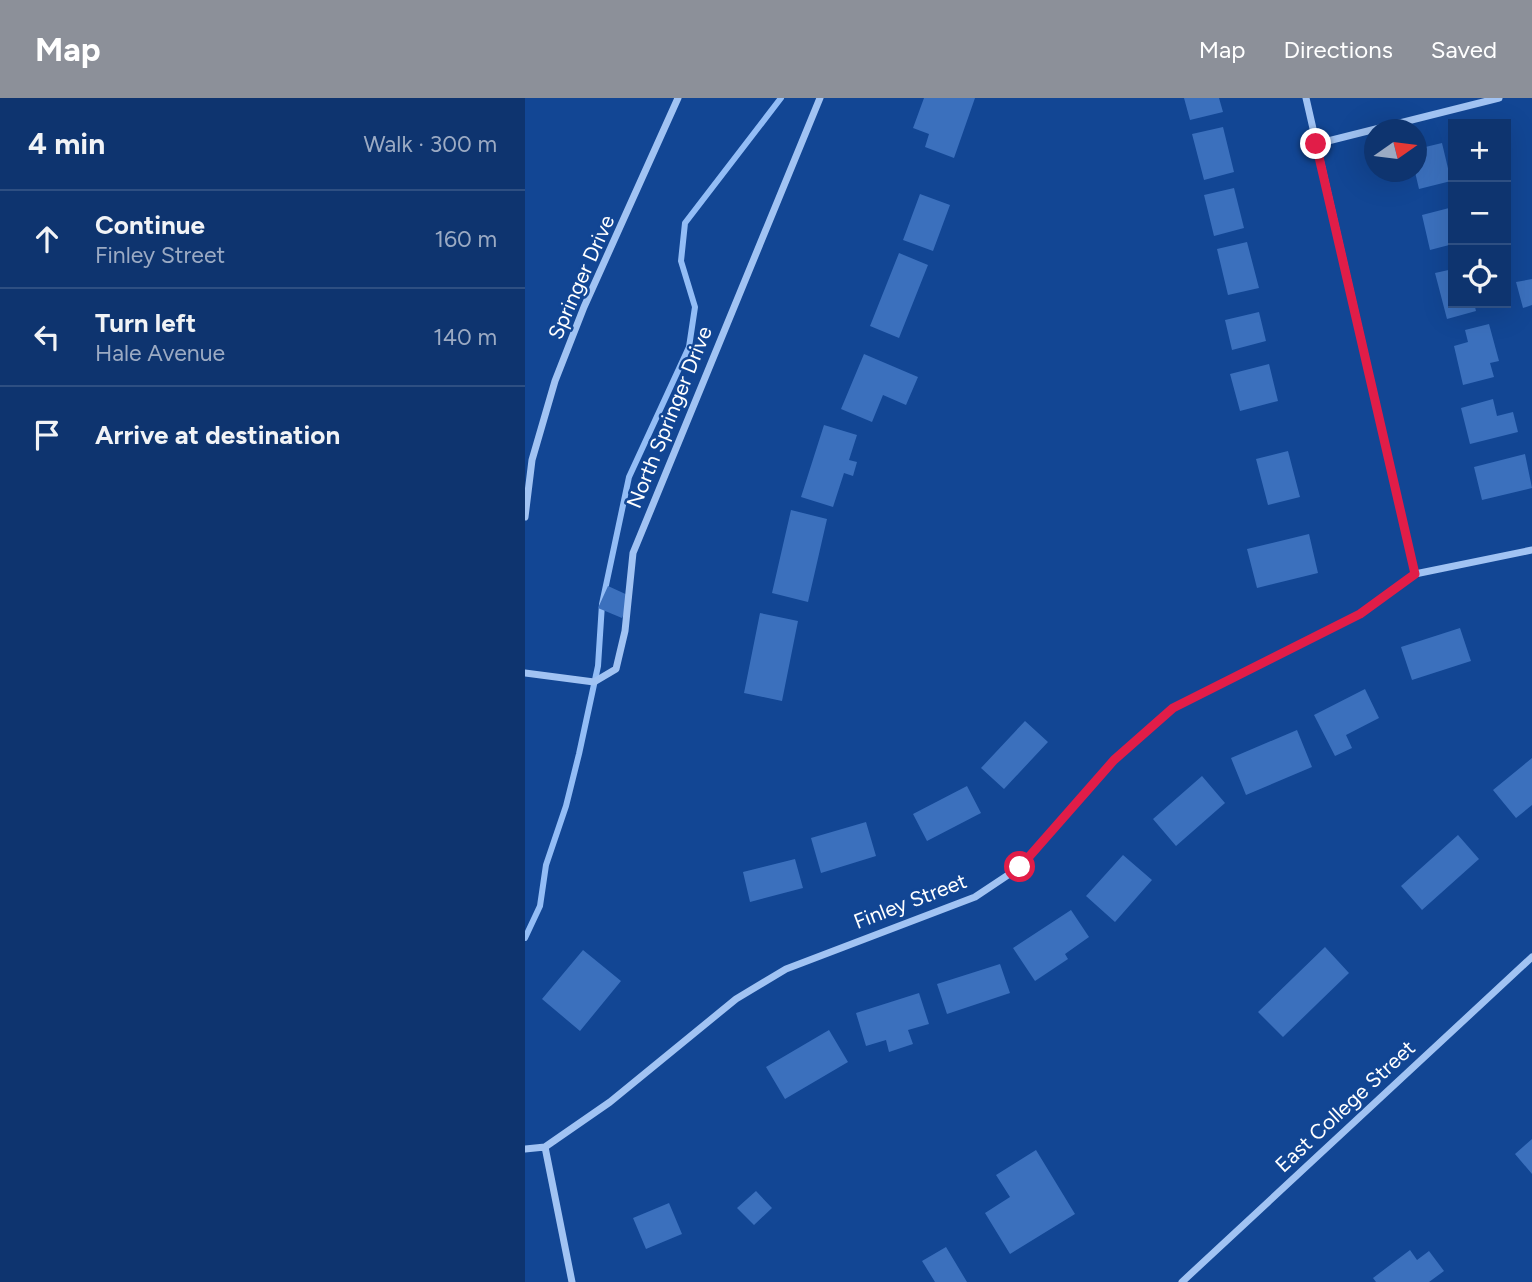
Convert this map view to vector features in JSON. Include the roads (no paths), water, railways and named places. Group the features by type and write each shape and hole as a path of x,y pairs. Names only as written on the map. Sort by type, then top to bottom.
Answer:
{"street":[{"name":"Springer Drive","path":"525,517 532,460 555,381 584,307 678,98"},
{"name":"North Springer Drive","path":"525,673 594,682 616,669 625,631 633,553 820,98"},
{"path":"1306,98 1415,574"},
{"path":"1316,144 1499,98"},
{"name":"Finley Street","path":"545,1147 610,1102 736,999 786,969 975,897 1020,867 1114,760 1173,708 1360,614 1415,574 1532,550"},
{"name":"East College Street","path":"1182,1282 1532,957"},
{"path":"525,1149 545,1147 572,1282"}],"waterway":[{"path":"525,938 540,906 546,865 566,806 579,754 598,666 602,604 629,477 689,347 695,307 681,261 685,223 781,98"}]}
